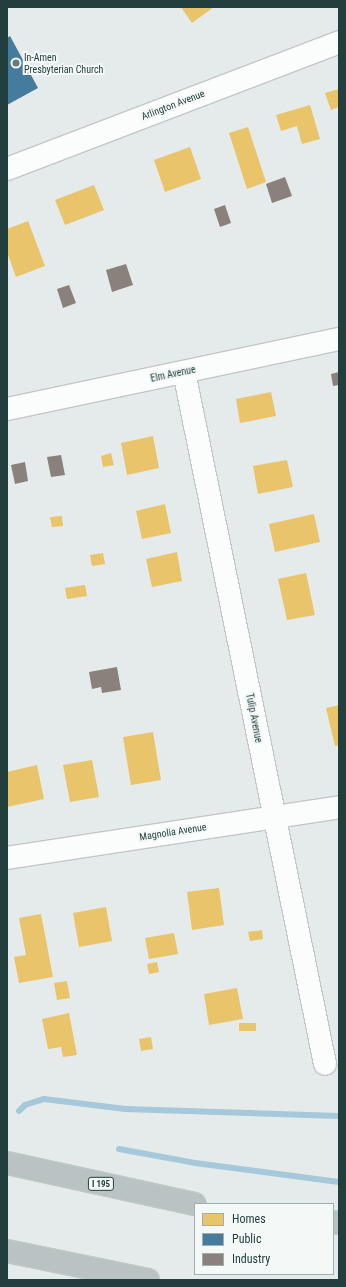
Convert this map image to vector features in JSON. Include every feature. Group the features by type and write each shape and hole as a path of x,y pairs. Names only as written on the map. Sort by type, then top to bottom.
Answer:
{"highway":[{"name":"I 195","path":"7,1163 194,1204"},
{"path":"7,1251 148,1280"},
{"path":"7,1259 145,1280"}],"street":[{"name":"Arlington Avenue","path":"7,169 339,42"},
{"name":"Elm Avenue","path":"7,409 339,339"},
{"name":"Tulip Avenue","path":"184,372 325,1064"},
{"name":"Magnolia Avenue","path":"7,858 339,807"}],"building: Homes":[{"path":"181,7 214,7 192,23"},
{"path":"339,89 339,107 331,110 325,93"},
{"path":"310,105 320,139 302,144 297,126 281,131 276,115"},
{"path":"248,127 266,182 247,189 229,133"},
{"path":"190,147 201,179 165,192 154,160"},
{"path":"94,185 104,210 65,225 55,200"},
{"path":"28,221 45,266 16,277 7,252 7,229"},
{"path":"271,392 276,416 240,423 236,399"},
{"path":"153,436 159,468 127,475 121,443"},
{"path":"111,453 114,465 103,467 101,456"},
{"path":"287,460 293,487 258,494 253,466"},
{"path":"165,504 171,533 142,539 136,511"},
{"path":"314,514 320,542 275,552 269,524"},
{"path":"62,516 63,526 52,527 50,517"},
{"path":"177,552 182,581 152,587 146,559"},
{"path":"103,553 105,564 92,566 90,555"},
{"path":"306,573 315,615 287,620 278,579"},
{"path":"85,585 87,596 67,599 65,588"},
{"path":"339,705 339,745 335,746 326,708"},
{"path":"153,732 161,780 131,785 123,737"},
{"path":"92,760 99,797 70,802 63,765"},
{"path":"37,765 44,799 7,807 7,772"},
{"path":"219,888 224,925 192,930 187,892"},
{"path":"106,907 112,941 79,947 73,913"},
{"path":"41,914 53,977 19,983 14,957 26,955 19,918"},
{"path":"262,930 263,939 250,941 248,932"},
{"path":"174,933 178,954 149,959 145,938"},
{"path":"157,962 159,972 149,974 147,964"},
{"path":"67,981 70,998 57,1000 54,983"},
{"path":"237,988 243,1019 209,1025 204,994"},
{"path":"69,1013 77,1055 63,1057 61,1047 48,1049 42,1019"},
{"path":"239,1023 256,1023 256,1031 239,1031"},
{"path":"151,1037 153,1049 141,1051 139,1039"}],"building: Public":[{"name":"In-Amen Presbyterian Church","path":"10,36 38,88 7,105 7,38"}],"building: Industry":[{"path":"285,177 292,196 272,203 266,184"},
{"path":"225,205 231,223 220,227 214,209"},
{"path":"126,264 133,285 112,292 106,270"},
{"path":"69,285 76,303 63,308 57,289"},
{"path":"339,372 339,385 333,386 331,374"},
{"path":"61,455 65,475 51,477 47,457"},
{"path":"25,462 28,481 15,484 11,465"},
{"path":"117,667 121,690 102,693 101,687 92,689 89,672"}],"waterway":[{"path":"19,1111 25,1105 44,1099 125,1109 339,1116"},
{"path":"119,1149 195,1163 339,1182"}],"place":[{"name":"In-Amen Presbyterian Church","path":"16,63"}]}
